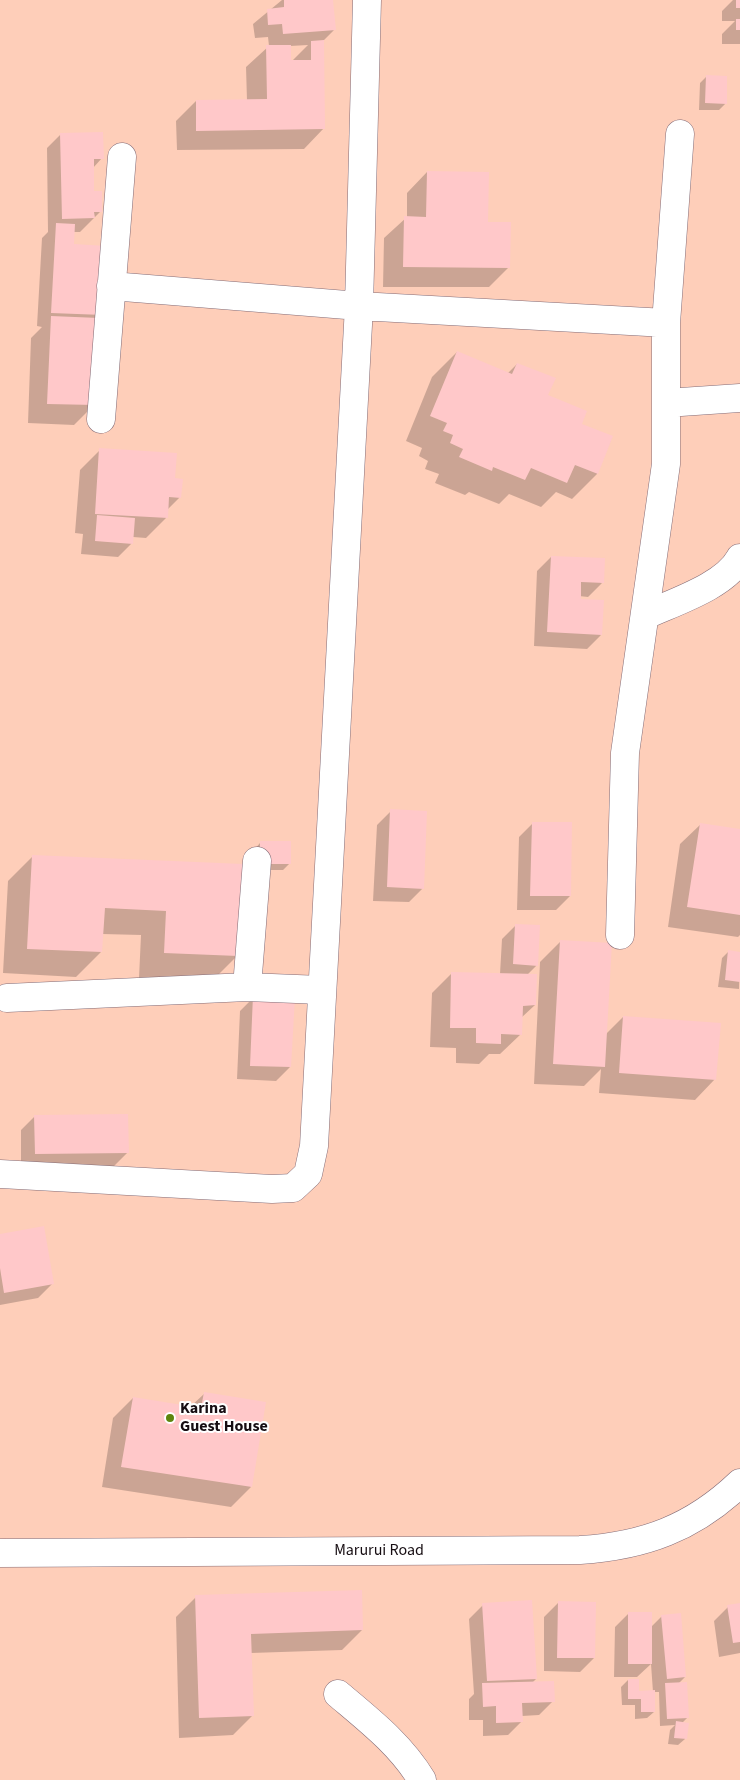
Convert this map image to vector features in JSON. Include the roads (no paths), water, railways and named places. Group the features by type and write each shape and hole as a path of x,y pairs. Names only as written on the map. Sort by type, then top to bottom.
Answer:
{"street":[{"path":"0,1174 272,1189 293,1188 308,1174 314,1146 321,990 360,306 367,0"},
{"path":"620,935 625,753 646,616 666,464 666,323 680,134"},
{"path":"101,419 122,157"},
{"path":"111,286 360,306 666,323"},
{"path":"666,403 740,398"},
{"path":"646,616 712,584 736,566 740,558"},
{"path":"247,987 257,861"},
{"path":"8,998 247,987 321,990"},
{"name":"Marurui Road","path":"0,1553 580,1550 614,1548 651,1539 691,1520 724,1499 740,1483"},
{"path":"338,1694 390,1739 411,1761 422,1780"}],"place":[{"name":"Karina Guest House","path":"170,1418"}]}
